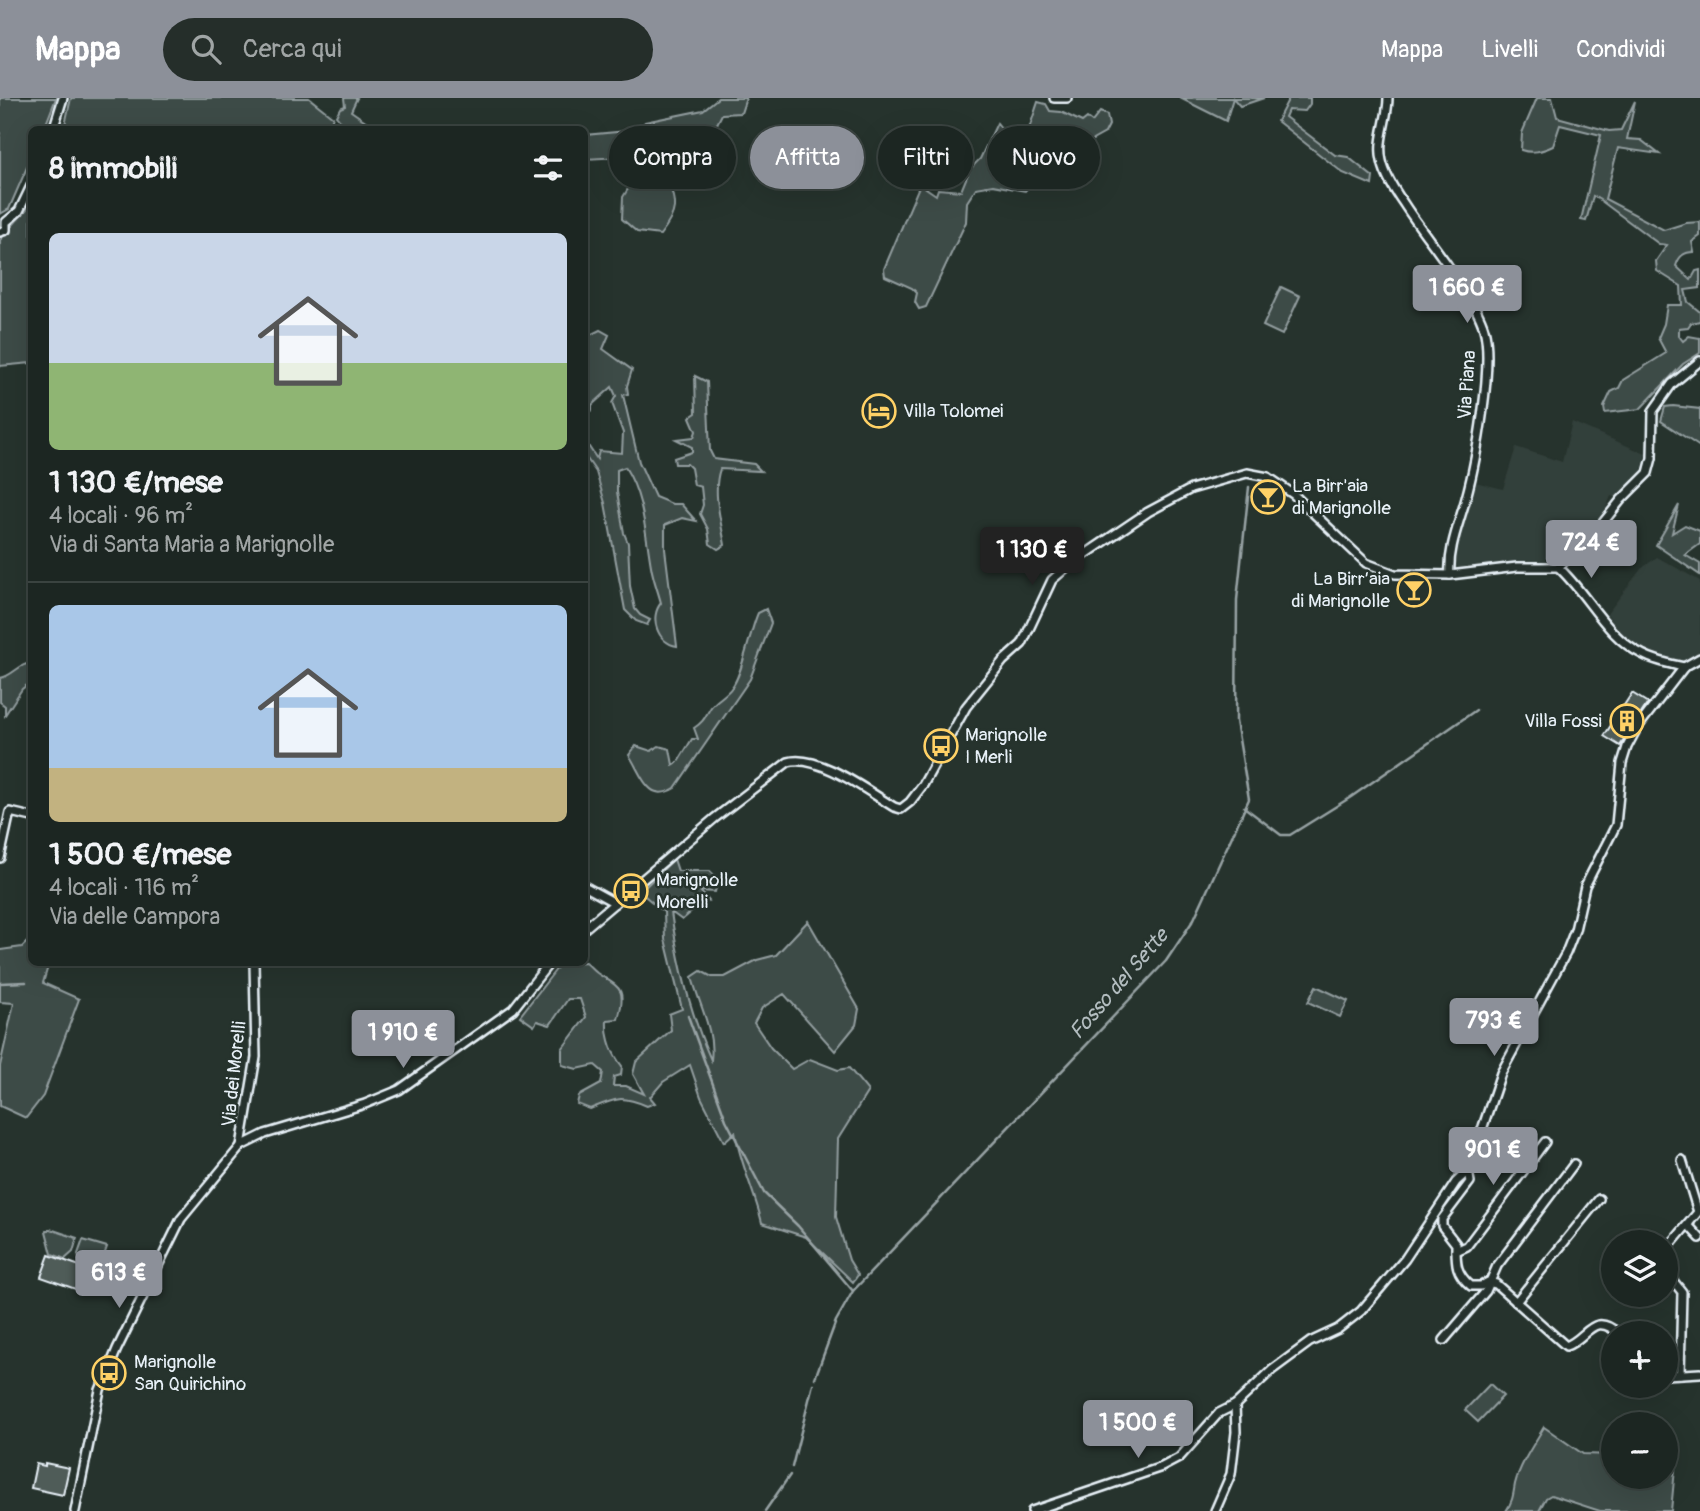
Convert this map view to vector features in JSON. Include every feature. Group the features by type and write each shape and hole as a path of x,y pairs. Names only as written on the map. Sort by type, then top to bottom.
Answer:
{"street":[{"path":"54,126 64,98"},
{"path":"1054,98 1067,98"},
{"name":"Via Piana","path":"1388,98 1381,149 1382,162 1396,192 1475,310 1485,337 1483,407 1466,496 1449,556 1450,575"},
{"path":"0,232 7,228 3,220 19,211 28,192"},
{"path":"588,926 715,818 788,762 807,761 842,776 901,809 923,785 966,707 1003,661 1022,644 1052,580 1068,566 1148,512 1191,489 1247,473 1278,482 1366,563 1395,574 1450,575 1517,567 1559,567 1590,539 1621,500 1648,473 1652,458 1653,411 1672,384 1700,361"},
{"path":"1559,567 1575,582 1625,643 1654,660 1684,667"},
{"path":"1032,1511 1172,1463 1191,1446 1219,1413 1235,1405 1272,1370 1310,1342 1338,1329 1361,1311 1405,1259 1456,1182 1468,1171 1501,1073 1566,953 1591,871 1616,825 1622,763 1627,747 1637,728 1684,667 1700,658"},
{"path":"0,858 10,812 28,816"},
{"path":"588,888 615,902"},
{"name":"Via dei Morelli","path":"241,1146 256,1057 254,966"},
{"path":"75,1511 100,1390 117,1349 181,1219 241,1146 265,1134 365,1104 399,1090 513,1009 547,966"},
{"path":"1456,1251 1467,1246 1545,1142"},
{"path":"1678,1236 1698,1212 1682,1160"},
{"path":"1444,1340 1486,1291 1497,1266 1574,1164"},
{"path":"1468,1171 1470,1182 1442,1219 1442,1226 1456,1244 1454,1259 1464,1281 1474,1286 1488,1282 1496,1284 1566,1346 1588,1328 1601,1324"},
{"path":"1516,1302 1599,1199"},
{"path":"1688,1225 1700,1238"},
{"path":"1678,1287 1682,1292 1680,1374 1700,1373"},
{"path":"1215,1511 1231,1474 1236,1432 1235,1405"}],"shaded area":[{"path":"0,98 56,98 45,126 28,126 28,165 9,209 0,214"},
{"path":"71,98 309,98 333,117 329,126 65,126"},
{"path":"344,98 357,98 351,111 373,126 350,126 340,121 336,116 340,108 345,106"},
{"path":"718,98 746,98 741,113 722,114 715,126 642,126 645,122 703,110"},
{"path":"1180,98 1233,98 1226,121"},
{"path":"1233,98 1264,98 1240,106"},
{"path":"1289,98 1310,98 1310,104 1305,111 1288,110 1285,117 1335,155 1348,157 1373,177 1372,185 1343,173 1277,121"},
{"path":"1537,98 1552,98 1557,117 1609,131 1621,130 1635,101 1627,139 1641,140 1659,154 1618,148 1605,199 1664,230 1700,222 1700,236 1692,242 1694,252 1682,255 1676,266 1691,280 1696,271 1700,270 1700,288 1685,290 1688,302 1700,312 1700,321 1679,328 1679,336 1683,341 1689,336 1700,338 1700,353 1683,364 1640,409 1605,413 1604,407 1611,392 1619,388 1623,380 1666,353 1658,338 1664,324 1667,305 1682,305 1681,286 1657,271 1656,261 1667,245 1659,244 1600,200 1593,196 1586,221 1581,220 1601,135 1560,125 1553,146 1529,152 1521,150 1522,133"},
{"path":"1038,102 1046,104 1050,111 1061,112 1082,122 1087,118 1092,122 1100,112 1107,115 1109,125 1100,136 1100,126 1030,126"},
{"path":"609,133 609,158 588,159 588,135"},
{"path":"987,144 987,186 976,188 967,202 966,222 926,307 919,309 915,302 917,293 885,276 884,269 918,189 927,189 936,195 938,189 973,189 973,166 980,159"},
{"path":"628,189 671,189 673,214 660,235 637,232 622,219 623,197"},
{"path":"28,207 28,363 0,366 0,240"},
{"path":"1281,287 1300,296 1282,335 1263,326"},
{"path":"600,330 609,335 603,349 632,370 627,386 628,394 623,395 639,462 655,497 672,504 681,504 696,521 682,518 665,525 665,549 677,646 664,640 657,629 656,615 661,603 652,571 640,503 625,467 617,470 617,492 628,543 630,586 635,609 650,620 647,625 636,621 625,610 605,503 596,472 588,460 588,446 597,459 599,451 622,453 623,433 612,403 616,396 612,387 592,405 592,410 588,412 588,331 590,335"},
{"path":"695,376 707,382 710,451 714,459 754,464 761,471 720,469 717,497 725,545 718,549 710,544 708,529 700,514 703,505 701,487 694,485 691,468 687,464 675,464 674,458 692,452 692,447 676,439 694,437 696,431 690,417 696,413"},
{"path":"1665,407 1700,409 1700,447 1661,421"},
{"path":"1572,422 1646,454 1640,478 1616,498 1611,496 1604,513 1586,536 1554,564 1507,563 1454,569 1452,559 1471,481 1503,489 1516,447 1562,462"},
{"path":"1679,505 1672,533 1685,525 1700,531 1700,544 1685,555 1700,564 1700,575 1656,545"},
{"path":"1657,557 1700,581 1700,656 1690,661 1657,659 1626,641 1607,614 1641,569"},
{"path":"766,609 771,623 750,679 675,788 665,792 651,790 629,755 636,746 651,751 659,746 670,749 673,765 678,762 692,739 698,739 694,728 736,681 758,613"},
{"path":"28,664 28,684 5,715 5,706 0,702 0,678"},
{"path":"674,859 678,871 710,871 718,879 715,892 700,891 709,901 682,920 671,912 686,988 711,1060 709,1028 692,977 701,971 712,977 725,977 757,960 776,955 808,921 859,1009 856,1025 835,1051 784,994 762,1008 754,1023 771,1048 792,1069 810,1059 838,1070 849,1068 868,1091 838,1139 836,1217 849,1260 858,1275 853,1282 806,1237 762,1223 735,1132 724,1142 701,1097 690,1065 663,1082 650,1097 655,1103 647,1106 618,1099 590,1109 577,1104 579,1096 601,1084 603,1072 595,1065 577,1069 562,1065 562,1049 586,1017 580,999 568,999 550,1025 537,1021 534,1026 520,1016 559,966 588,965 620,990 622,1001 618,1019 607,1020 610,1044 622,1066 621,1075 614,1077 613,1086 626,1086 644,1094 633,1074 636,1062 671,1030 669,1014 682,1009 665,939 664,912 640,892"},
{"path":"28,941 28,966 48,966 43,983 79,999 43,1096 26,1118 0,1106 0,1066 14,1003 0,1002 0,950 22,947"},
{"path":"1316,986 1348,1001 1340,1017 1308,1002"},
{"path":"50,1229 77,1238 73,1252 65,1259 52,1254 46,1231"},
{"path":"83,1240 107,1247 99,1270 80,1264 78,1254"},
{"path":"1490,1384 1503,1396 1478,1422 1465,1410"},
{"path":"1544,1427 1583,1454 1601,1455 1601,1489 1673,1489 1671,1511 1600,1511 1551,1495 1546,1498 1539,1511 1506,1511 1528,1454"}],"building":[{"name":"Villa Fossi","path":"1632,693 1648,703 1620,746 1604,736"},
{"path":"49,1255 94,1271 87,1293 41,1277"},
{"path":"45,1463 69,1468 63,1495 31,1488 36,1464 45,1466"}],"waterway":[{"name":"Fosso del Sette","path":"815,1378 836,1321 853,1291 1166,961 1194,919 1249,799 1236,721 1237,600 1249,487"},
{"path":"1244,807 1281,835 1290,835 1351,797 1476,710"},
{"path":"0,983 26,982"},
{"path":"688,1016 726,1120 764,1193 798,1226 853,1291"},
{"name":"Fosso del Sette","path":"792,1467 813,1384"},
{"name":"Fosso del Sette","path":"765,1511 790,1475"}],"place":[{"name":"Villa Tolomei","path":"879,411"},
{"name":"La Birr'aia di Marignolle","path":"1268,497"},
{"name":"La Birr’aia di Marignolle","path":"1414,590"},
{"name":"Villa Fossi","path":"1627,721"},
{"name":"Marignolle I Merli","path":"941,746"},
{"name":"Marignolle Morelli","path":"631,891"},
{"name":"Marignolle San Quirichino","path":"109,1373"}]}
